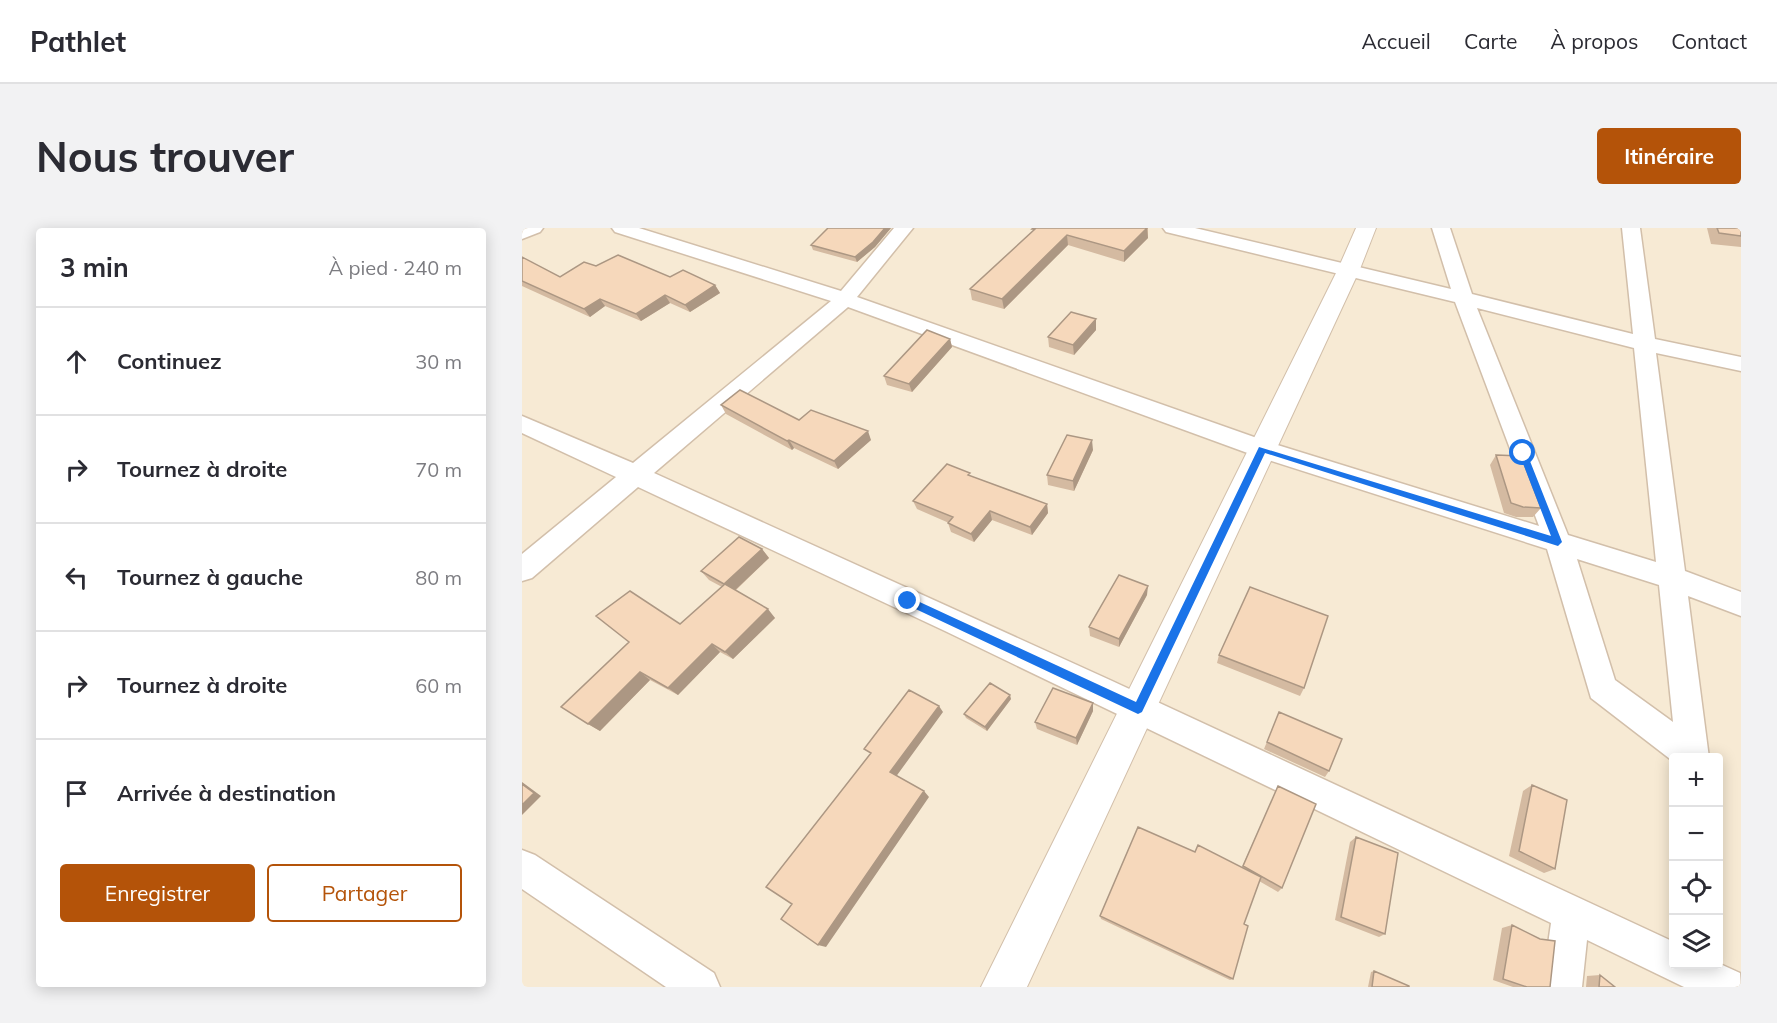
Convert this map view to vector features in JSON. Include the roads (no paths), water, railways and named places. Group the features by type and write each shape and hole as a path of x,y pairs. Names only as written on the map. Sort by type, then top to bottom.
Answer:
{"street":[{"path":"522,234 534,228"},
{"path":"621,228 845,298 1262,449 1672,578 1741,604"},
{"path":"522,570 845,298 904,228"},
{"path":"1172,228 1349,268 1645,344 1741,364"},
{"path":"1004,987 1349,268 1366,228"},
{"path":"1441,228 1463,297 1558,542 1602,688 1687,753"},
{"path":"1631,228 1692,753"},
{"path":"522,424 636,474 1669,960"},
{"path":"522,868 699,987"},
{"path":"1562,987 1572,914"},
{"path":"1690,969 1720,981"}]}
